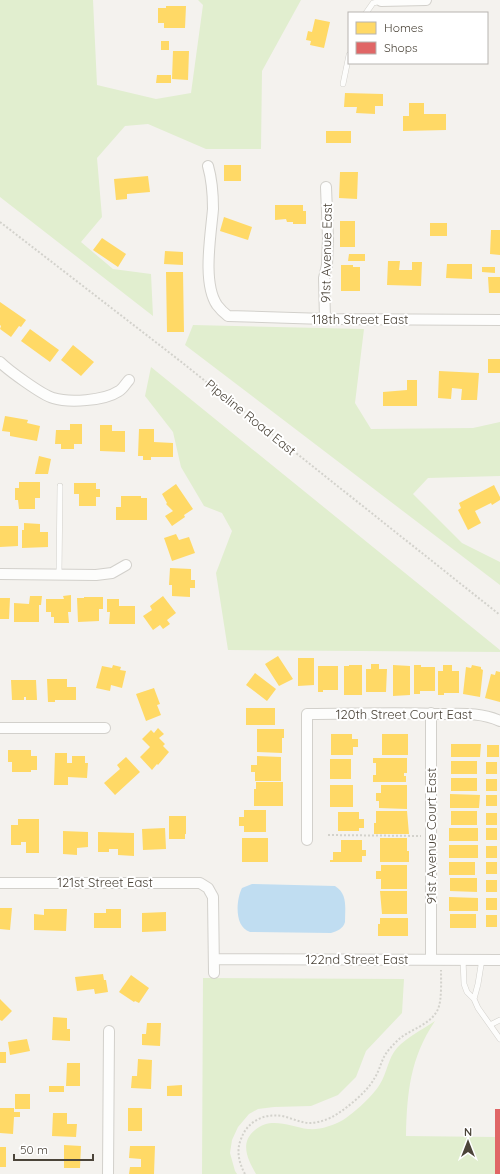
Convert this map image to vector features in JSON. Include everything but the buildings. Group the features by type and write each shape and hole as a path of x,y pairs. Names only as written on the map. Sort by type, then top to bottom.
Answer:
{"street":[{"path":"381,1 426,0"},
{"name":"118th Street East","path":"208,166 212,182 213,207 209,280 217,306 228,316 325,319 500,320"},
{"name":"91st Avenue East","path":"325,319 324,278 327,265 328,238 326,187"},
{"path":"1,364 44,395 60,400 84,400 110,395 119,391 129,380"},
{"path":"0,574 96,575 112,572 126,565"},
{"name":"91st Avenue Court East","path":"431,713 431,959"},
{"name":"120th Street Court East","path":"307,840 308,714 478,714 494,718 500,722"},
{"path":"0,728 105,728"},
{"name":"121st Street East","path":"0,883 200,883 208,888 214,901 214,959"},
{"path":"214,959 214,973"},
{"name":"122nd Street East","path":"214,959 500,960"},
{"path":"108,1174 109,1031"}],"lane":[{"path":"367,12 373,3 381,1"},
{"path":"343,84 348,60"},
{"path":"59,575 60,486"},
{"path":"463,959 464,984 467,992 474,999 478,1008 500,1039"},
{"path":"474,999 482,960"},
{"path":"490,1025 500,1020"}],"path":[{"name":"Pipeline Road East","path":"0,222 175,357 500,615"},
{"path":"328,836 421,836"},
{"path":"245,1174 238,1157 238,1148 240,1141 248,1127 260,1118 269,1116 281,1116 308,1123 316,1123 333,1117 352,1102 369,1086 375,1078 383,1058 399,1040 426,1023 433,1016 440,1002 441,966"}],"green space":[{"path":"0,0 93,0 97,85 156,99 191,93 203,5 198,0 301,0 262,71 261,149 206,149 148,124 125,126 97,158 102,217 81,242 113,269 151,274 153,316 0,197"},
{"path":"193,325 364,329 355,403 371,429 473,428 500,422 500,476 428,478 413,494 462,543 500,562 500,585 185,345"},
{"path":"151,367 500,650 500,652 228,650 216,573 232,531 222,513 204,506 181,467 173,432 145,396"},
{"path":"203,978 404,979 402,1013 366,1051 356,1077 338,1095 311,1106 258,1109 249,1114 238,1127 232,1140 230,1153 237,1174 202,1174"},
{"path":"435,1021 420,1049 415,1062 407,1105 406,1136 495,1137 495,1174 256,1174 246,1152 247,1140 255,1130 261,1126 274,1123 308,1129 317,1129 330,1126 343,1120 363,1104 377,1089 397,1048 410,1037"}],"water":[{"path":"252,884 335,886 344,897 345,922 340,929 331,933 250,932 241,925 238,913 238,899 242,888"}]}
